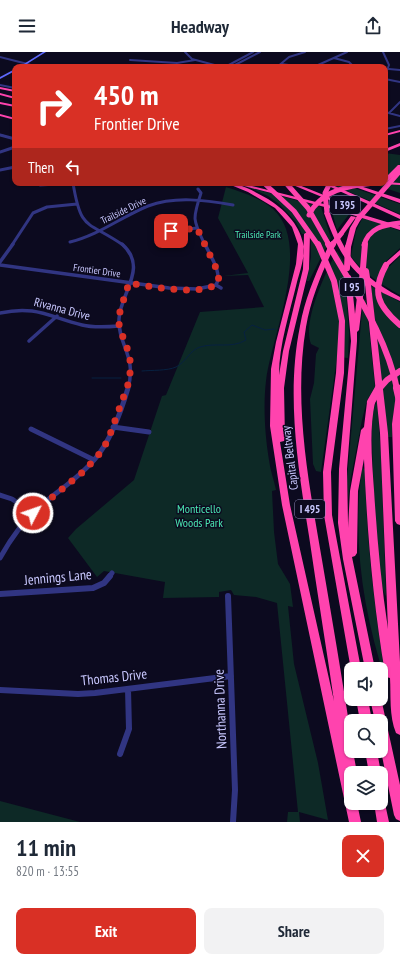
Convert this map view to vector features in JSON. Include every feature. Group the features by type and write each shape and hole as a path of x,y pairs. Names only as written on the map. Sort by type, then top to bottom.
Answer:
{"highway":[{"path":"0,88 12,90"},
{"path":"0,94 12,99"},
{"path":"0,99 12,100"},
{"path":"0,103 12,105"},
{"path":"1,109 12,111"},
{"path":"1,109 12,114"},
{"path":"0,115 12,118"},
{"path":"388,134 400,131"},
{"path":"388,144 400,139"},
{"path":"388,150 394,149 400,144"},
{"name":"Capital Beltway","path":"388,177 400,166"},
{"path":"388,184 400,171"},
{"path":"388,180 400,178"},
{"path":"388,182 400,184"},
{"path":"236,186 250,191 277,207 295,227 301,244 299,264 279,342 275,369 274,426 286,505 355,822"},
{"path":"250,186 342,210 400,228"},
{"name":"I 95","path":"268,186 285,200 303,221 324,256 336,288 340,310 342,357 327,472 328,515 355,662"},
{"name":"I 95","path":"289,186 308,208 366,312 382,343 394,372 400,401"},
{"name":"I 395","path":"297,186 400,228"},
{"path":"328,186 325,193 327,213 340,247 354,267 371,282 400,298"},
{"path":"331,186 400,217"},
{"path":"355,186 400,201"},
{"path":"286,505 280,426 280,388 286,351 306,269 307,234 310,211 321,198 340,189 357,186"},
{"name":"I 395","path":"369,186 400,197"},
{"name":"Capital Beltway","path":"350,766 301,442 298,408 299,360 304,321 317,278 331,247 356,218 380,186"},
{"path":"354,341 347,268 348,247 356,218 386,186"},
{"path":"397,713 384,433 365,282 363,250 365,239 373,229 386,224 400,223"},
{"path":"400,252 386,265 377,280 377,293 382,307 400,325"},
{"path":"365,282 354,341 342,496 343,523 348,560 368,662"},
{"path":"361,628 353,567 352,527 357,465 371,402 384,382 400,371"},
{"path":"400,392 396,430 400,520"},
{"path":"371,402 367,430 374,566 385,644 400,729"},
{"path":"388,756 400,815"},
{"path":"357,810 358,822"},
{"path":"381,810 383,822"}],"main road":[{"path":"29,64 45,52"},
{"path":"0,80 12,72"},
{"path":"0,80 12,74"}],"street":[{"path":"185,52 187,56 195,60 212,64"},
{"path":"230,64 253,52"},
{"path":"237,64 260,52"},
{"path":"281,64 289,57 305,52"},
{"path":"320,64 347,52"},
{"path":"383,52 389,69 400,70"},
{"path":"0,57 20,64"},
{"path":"334,58 349,62 351,64"},
{"path":"130,60 177,63 195,60"},
{"path":"388,79 400,82"},
{"path":"0,85 12,87"},
{"path":"400,102 389,113 400,116"},
{"path":"388,128 400,126"},
{"path":"0,135 12,138"},
{"path":"0,152 12,148"},
{"path":"0,170 12,168"},
{"path":"0,558 15,533 33,513 84,471 105,446 128,388 131,370 130,356 119,326 120,311 134,266 130,253 119,242 99,231 83,219 77,204 74,186"},
{"path":"198,189 201,193 194,217 197,228 219,274 219,280 216,285 221,288"},
{"name":"Trailside Drive","path":"70,242 83,239 155,204 175,200 233,205"},
{"path":"0,263 33,214 47,207 77,204"},
{"path":"171,231 197,228"},
{"name":"Frontier Drive","path":"0,263 129,283 186,289 206,288 216,285"},
{"name":"Rivanna Drive","path":"0,314 31,309 57,316 87,327 119,326"},
{"path":"28,341 57,316"},
{"path":"113,427 149,432"},
{"path":"31,429 94,460"},
{"path":"0,495 12,499 33,513"},
{"name":"Jennings Lane","path":"0,594 93,588 104,583 112,573"},
{"name":"Northanna Drive","path":"228,596 235,790 233,822"},
{"name":"Thomas Drive","path":"0,690 78,694 231,676"},
{"path":"120,754 129,729 128,689"}],"green space":[{"path":"388,153 400,155 400,193 379,186 388,186"},
{"path":"336,186 357,189 400,204 400,214"},
{"name":"Monticello Woods Park","path":"226,187 257,199 273,209 284,225 289,245 290,268 286,292 269,362 266,381 266,431 270,464 276,490 272,491 274,532 278,564 290,584 293,607 288,606 294,664 318,763 328,820 299,812 300,822 287,822 288,812 298,812 277,603 256,597 234,595 231,590 219,592 219,597 163,598 165,582 104,571 97,577 68,538 76,529 134,480 162,396 166,395 200,312 264,307 248,275 223,276 248,273 218,218"},
{"path":"248,187 321,207 331,238 309,281 307,281 311,257 311,234 302,234 296,222 279,204 268,196"},
{"path":"331,208 350,213 337,230"},
{"path":"363,217 400,231 400,248 383,264 389,267 400,256 400,295 367,273 351,256 356,231"},
{"path":"337,251 344,262 349,333 348,358 337,357 321,472 316,471 313,464 310,399 314,383 316,354 319,348 311,344 309,334 312,310 316,297"},
{"path":"371,286 400,302 400,377 393,415 392,437 388,437"},
{"path":"363,300 366,300 375,387 367,400 362,420 348,500 347,480"},
{"path":"377,400 381,455 386,596 383,587 377,543 374,485 372,420 373,411"},
{"path":"362,468 365,469 367,523 383,662 380,662 371,629 362,576 358,522"},
{"path":"0,801 80,822 0,822"}],"waterway":[{"path":"142,371 164,370 176,367 193,351 200,347 240,343 246,340 244,332 252,325 265,330 275,329"},
{"path":"92,378 121,378"}],"route":[{"path":"33,513 84,471 101,452 108,440 130,379 130,356 121,335 119,326 120,311 129,283 186,289 212,287 218,283 219,274 197,228 171,231"}],"park label":[{"name":"Trailside Park","path":"258,234"}]}
